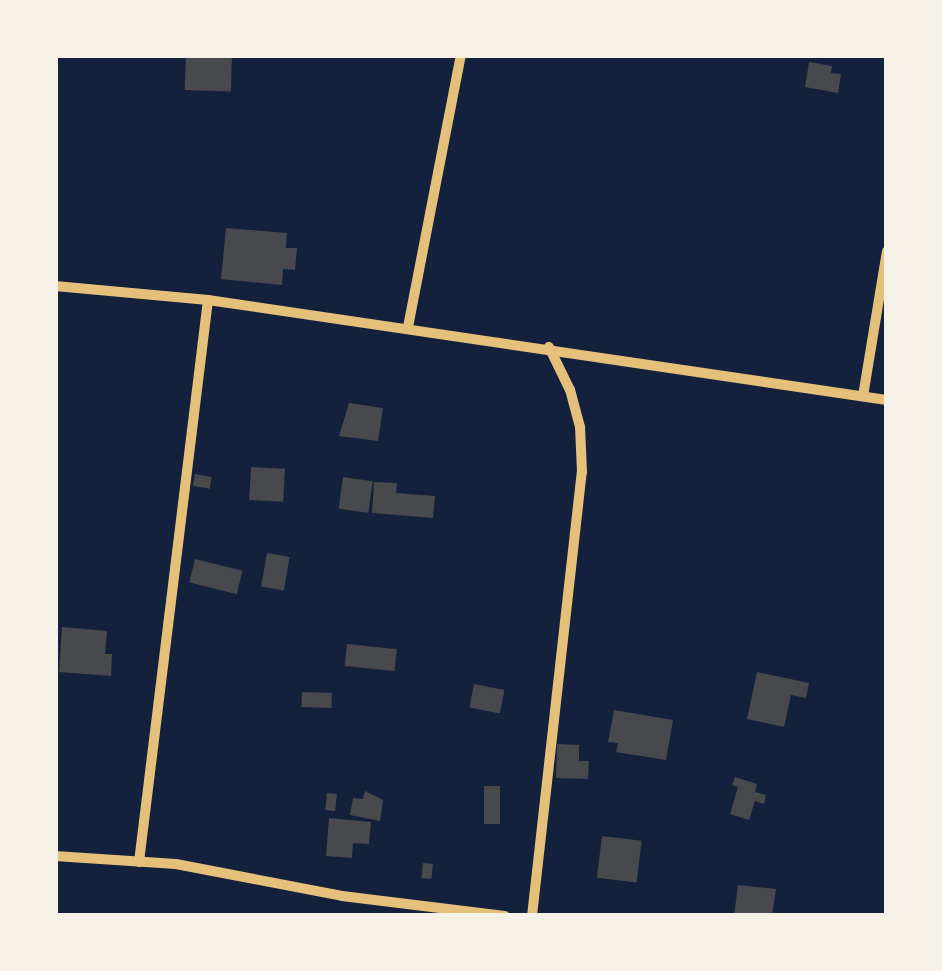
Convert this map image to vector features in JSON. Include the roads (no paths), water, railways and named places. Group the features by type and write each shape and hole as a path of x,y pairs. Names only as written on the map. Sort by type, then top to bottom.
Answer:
{"street":[{"path":"408,327 462,55"},
{"path":"863,396 887,250"},
{"path":"55,286 208,300 408,327 887,400"},
{"path":"139,862 208,300"},
{"path":"532,916 582,472 580,427 570,390 550,347"},
{"path":"55,856 176,864 342,896 505,916"}]}
